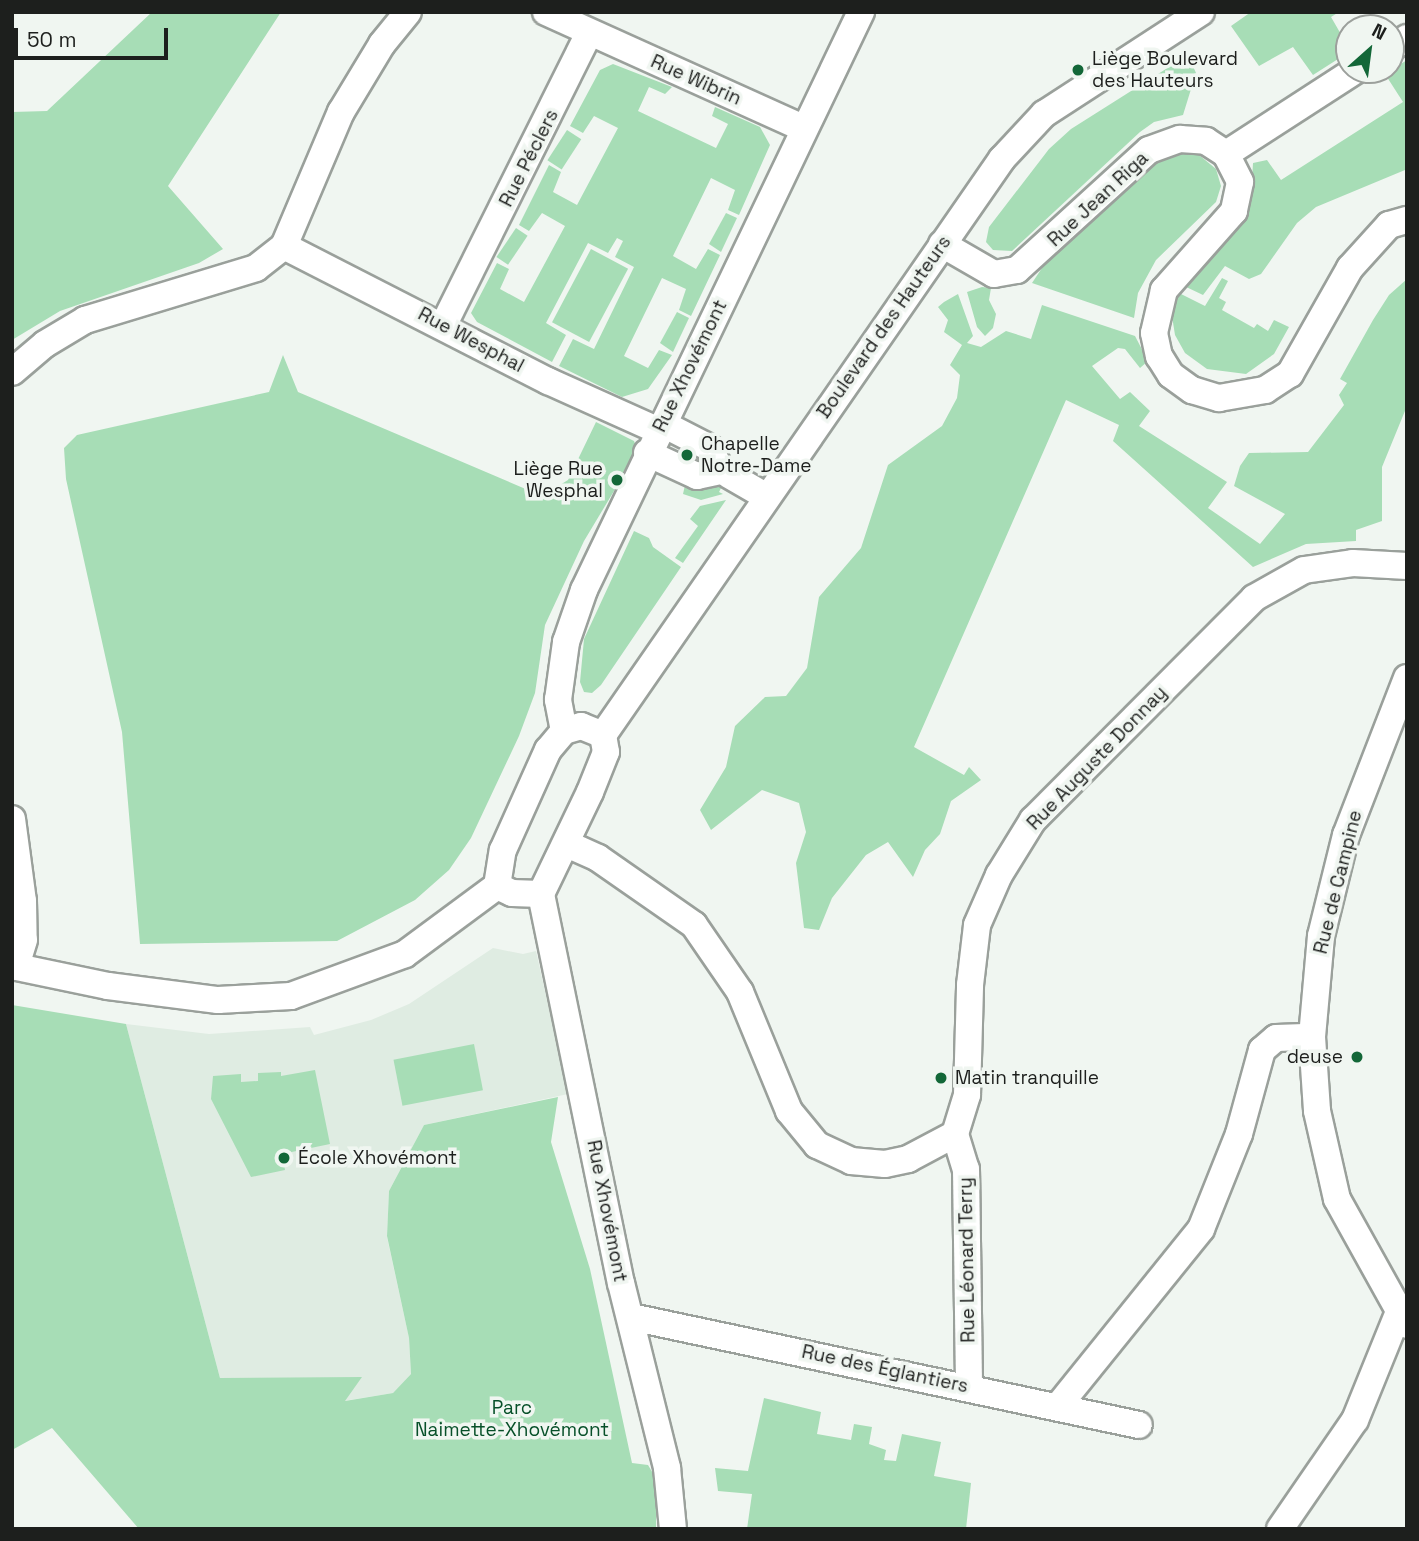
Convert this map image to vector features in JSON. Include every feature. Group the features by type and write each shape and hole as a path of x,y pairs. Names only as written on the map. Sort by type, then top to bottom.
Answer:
{"street":[{"path":"12,372 45,344 85,320 256,268 284,246 341,112 382,44 408,12"},
{"path":"547,12 589,33"},
{"name":"Boulevard des Hauteurs","path":"603,735 1002,159 1044,114 1201,12"},
{"name":"Rue Xhovémont","path":"564,731 558,700 566,642 584,590 857,13"},
{"name":"Rue Wibrin","path":"589,33 803,128"},
{"name":"Rue Péclers","path":"444,324 589,33"},
{"path":"1335,84 1226,154 1240,182 1234,211 1164,290 1154,333 1159,356 1171,375 1192,390 1219,398 1243,397 1265,390 1290,374 1350,268 1389,225 1407,220"},
{"name":"Rue Jean Riga","path":"942,244 994,274 1017,271 1149,150 1180,139 1206,141 1226,154"},
{"name":"Rue Wesphal","path":"284,246 444,324 656,436"},
{"path":"729,475 767,497"},
{"name":"Rue Auguste Donnay","path":"955,1134 967,1095 970,985 977,925 999,875 1033,820 1254,598 1304,570 1353,563 1407,566"},
{"name":"Rue de Campine","path":"1402,1320 1337,1199 1317,1111 1312,1037 1321,936 1346,835 1407,678"},
{"path":"12,819 23,901 24,940 14,967 108,986 218,1000 291,996 405,954 497,886 503,850 548,750 564,731 581,726 603,735 606,752 568,844 541,894 512,893 497,886"},
{"path":"568,844 598,858 657,895 694,925 740,992 789,1111 817,1145 851,1161 885,1164 908,1159 955,1134"},
{"name":"Rue Xhovémont","path":"541,894 668,1477 673,1529"},
{"path":"1059,1405 1201,1229 1239,1134 1262,1049 1276,1038 1312,1037"},
{"name":"Rue Léonard Terry","path":"955,1134 966,1170 969,1387"},
{"name":"Rue des Églantiers","path":"631,1317 1059,1405 1139,1424"},
{"path":"1280,1529 1355,1420 1402,1320"}],"shaded area":[{"name":"École Xhovémont","path":"493,948 523,954 536,951 568,1094 424,1125 389,1191 387,1237 409,1338 411,1374 393,1393 319,1405 224,1393 126,1024 209,1034 310,1027 314,1035 371,1020 409,1004"}],"green space":[{"path":"152,12 281,12 168,186 223,249 199,263 60,311 12,340 12,112 47,111"},
{"path":"1251,12 1339,12 1331,17 1335,24 1335,61 1313,75 1293,47 1259,66 1231,26"},
{"path":"1188,55 1196,73 1183,115 1154,122 1140,132 1012,251 993,250 986,242 989,227 1049,149 1071,129"},
{"path":"1407,60 1405,170 1316,207 1297,223 1261,274 1249,279 1225,266 1203,295 1182,285 1212,259 1212,250 1252,180 1253,163 1267,160 1281,180 1403,102 1391,84 1405,84"},
{"path":"613,64 672,87 665,94 649,87 638,111 716,148 728,124 712,116 715,107 760,127 770,145 739,215 728,210 735,190 711,178 673,256 696,269 708,249 720,255 691,316 679,310 686,289 662,278 624,356 648,368 659,350 672,355 648,389 622,397 559,366 573,339 594,349 634,267 615,257 623,241 617,238 608,253 588,243 546,323 566,335 552,362 477,322 471,313 497,263 509,269 500,289 524,302 565,226 542,213 529,231 519,225 549,165 561,172 553,192 577,205 618,128 594,116 583,133 570,126 600,70"},
{"path":"567,130 581,139 562,169 547,160"},
{"path":"1193,150 1216,169 1221,186 1216,202 1156,260 1138,293 1134,318 1032,283 1046,262 1155,161 1165,155"},
{"path":"726,213 737,218 721,252 709,244"},
{"path":"516,228 528,236 508,265 496,257"},
{"path":"591,249 628,269 589,342 552,322"},
{"path":"1222,278 1228,281 1219,298 1226,302 1222,310 1254,328 1257,324 1268,331 1274,320 1289,327 1274,354 1246,374 1207,369 1185,353 1175,335 1171,310 1177,292 1205,306"},
{"path":"1407,279 1407,406 1382,467 1382,521 1356,530 1356,541 1306,544 1253,567 1113,441 1119,425 1066,400 914,747 964,775 969,767 981,780 951,801 940,834 925,850 913,877 888,842 866,855 832,898 819,930 804,928 796,863 806,832 799,803 762,790 711,830 700,810 726,767 735,726 765,697 786,696 807,668 819,597 861,548 888,465 942,426 957,398 960,375 950,365 962,345 944,332 948,320 938,307 944,302 958,294 973,336 967,343 981,347 1006,331 1031,339 1042,305 1135,336 1148,361 1140,368 1125,349 1118,348 1092,366 1120,399 1130,392 1150,411 1139,426 1227,482 1208,508 1260,544 1285,514 1234,486 1240,466 1249,453 1308,452 1344,405 1339,395 1347,383 1340,379 1373,320 1389,295"},
{"path":"982,287 991,288 989,300 996,314 993,328 985,336 977,327 967,292"},
{"path":"677,312 689,318 673,352 660,343"},
{"path":"283,355 298,392 542,496 568,480 596,422 634,441 638,451 584,541 545,625 535,693 519,736 471,838 449,870 415,900 337,941 140,944 122,732 66,479 64,448 77,435 269,392"},
{"path":"724,482 719,492 723,494 701,500 683,494 685,485"},
{"path":"726,500 683,563 675,558 698,526 690,519 700,506"},
{"path":"634,531 649,538 653,547 681,567 601,685 592,693 584,692 580,682 584,639"},
{"name":"Parc Naimette-Xhovémont","path":"12,1005 126,1024 220,1378 362,1377 345,1401 393,1393 411,1374 409,1338 387,1236 389,1191 424,1125 558,1097 551,1142 590,1269 632,1463 648,1465 657,1480 656,1529 139,1529 52,1428 12,1450"},
{"path":"474,1044 483,1090 402,1106 394,1060"},
{"path":"315,1070 330,1144 282,1154 285,1170 251,1177 211,1099 213,1076 241,1074 241,1082 258,1081 258,1073 281,1072 281,1076"},
{"path":"764,1398 821,1412 817,1434 851,1440 854,1424 872,1427 869,1444 886,1450 884,1460 896,1461 902,1434 941,1442 934,1476 971,1483 966,1529 747,1529 752,1494 718,1491 715,1468 748,1471"}],"place":[{"name":"Liège Boulevard des Hauteurs","path":"1078,70"},
{"name":"Chapelle Notre-Dame","path":"687,455"},
{"name":"Liège Rue Wesphal","path":"617,480"},
{"name":"deuse","path":"1357,1057"},
{"name":"Matin tranquille","path":"941,1078"},
{"name":"École Xhovémont","path":"284,1158"}]}
